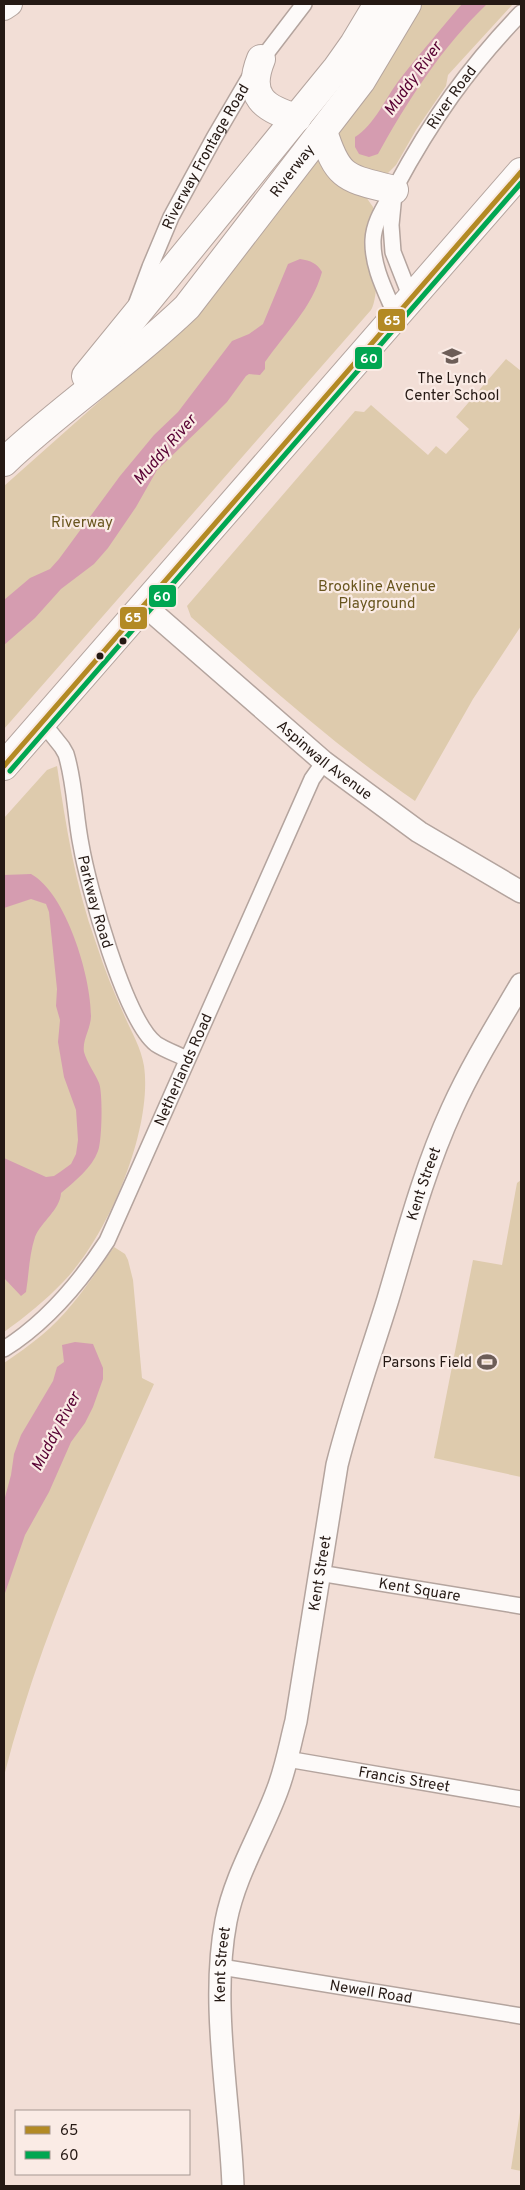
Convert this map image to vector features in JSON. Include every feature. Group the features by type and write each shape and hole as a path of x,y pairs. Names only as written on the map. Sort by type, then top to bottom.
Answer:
{"highway":[{"name":"Riverway","path":"49,421 297,118 350,50 378,4"},
{"name":"Riverway","path":"4,462 49,421 163,329 187,307 365,74 407,4"},
{"path":"262,59 255,82 258,95 272,110 297,118"},
{"path":"323,131 331,156 340,170 363,182 394,190"},
{"path":"4,766 521,172"}],"main road":[{"path":"4,8 10,4"}],"street":[{"name":"Riverway Frontage Road","path":"130,322 152,260 178,204 218,131 262,59 304,4"},
{"name":"River Road","path":"403,307 376,268 373,241 378,218 416,149 449,97 476,63 521,13"},
{"name":"River Road","path":"394,190 391,225 393,254 403,307"},
{"name":"Aspinwall Avenue","path":"144,605 324,762 419,832 521,892"},
{"name":"Parkway Road","path":"42,722 66,754 81,846 95,902 132,1010 155,1043 187,1058"},
{"name":"Netherlands Road","path":"4,1349 27,1334 63,1300 107,1241 313,777 324,762"},
{"name":"Kent Street","path":"233,2186 222,2048 221,1966 226,1920 250,1849 277,1790 287,1759 296,1721 337,1465 347,1427 423,1185 460,1091 493,1029 521,984"},
{"name":"Kent Square","path":"319,1573 521,1606"},
{"name":"Francis Street","path":"287,1759 521,1799"},
{"name":"Newell Road","path":"221,1966 521,2016"}],"green space":[{"path":"422,4 513,4 448,75 446,86 416,130 396,165 388,173 377,173 350,163 339,138 340,129 375,83"},
{"name":"Riverway","path":"319,161 366,197 373,207 376,289 371,310 4,729 4,486 183,327 315,162"},
{"name":"Brookline Avenue Playground","path":"506,359 521,371 521,626 473,699 415,801 356,758 272,689 191,617 187,606 355,411 364,412 371,405 428,455 436,446 446,454 469,429 456,417"},
{"path":"57,766 68,833 82,899 106,971 141,1053 144,1066 145,1091 134,1150 124,1180 111,1210 96,1237 64,1281 35,1308 4,1332 4,818 47,770"},
{"name":"Parsons Field","path":"521,1180 521,1477 434,1458 473,1260 502,1265 517,1183"},
{"path":"114,1247 125,1254 133,1280 142,1378 154,1384 111,1480 52,1626 18,1725 4,1776 4,1363 53,1326 81,1294"},
{"path":"521,2106 521,2171 511,2169"}],"water":[{"name":"Muddy River","path":"462,4 487,4 455,38 427,75 401,114 378,154 369,157 359,154 355,147 355,137 368,126 400,79"},
{"name":"Muddy River","path":"300,259 318,266 322,272 318,285 298,319 265,362 265,369 260,375 249,374 246,376 227,402 157,470 136,507 108,548 94,564 61,589 35,618 4,645 4,600 30,578 50,569 120,476 154,435 178,412 232,341 249,334 263,324 288,264"},
{"path":"31,874 44,884 55,899 74,937 81,959 87,980 91,1016 84,1043 84,1052 99,1083 102,1117 98,1151 92,1163 61,1193 57,1205 35,1237 30,1258 26,1292 21,1296 4,1278 4,1158 46,1177 54,1176 71,1164 76,1154 78,1140 76,1110 64,1077 58,1042 60,1020 56,1006 57,989 49,912 46,904 31,899 4,908 4,875"},
{"name":"Muddy River","path":"75,1342 93,1344 103,1368 103,1379 85,1423 71,1442 49,1492 25,1535 4,1596 4,1501 14,1454 21,1435 53,1381 57,1367 64,1362 62,1345"}],"transit line":[{"name":"65","path":"4,766 521,172"},
{"name":"60","path":"10,771 521,183"}],"place":[{"name":"The Lynch Center School","path":"452,356"},
{"name":"Parsons Field","path":"487,1362"}]}
